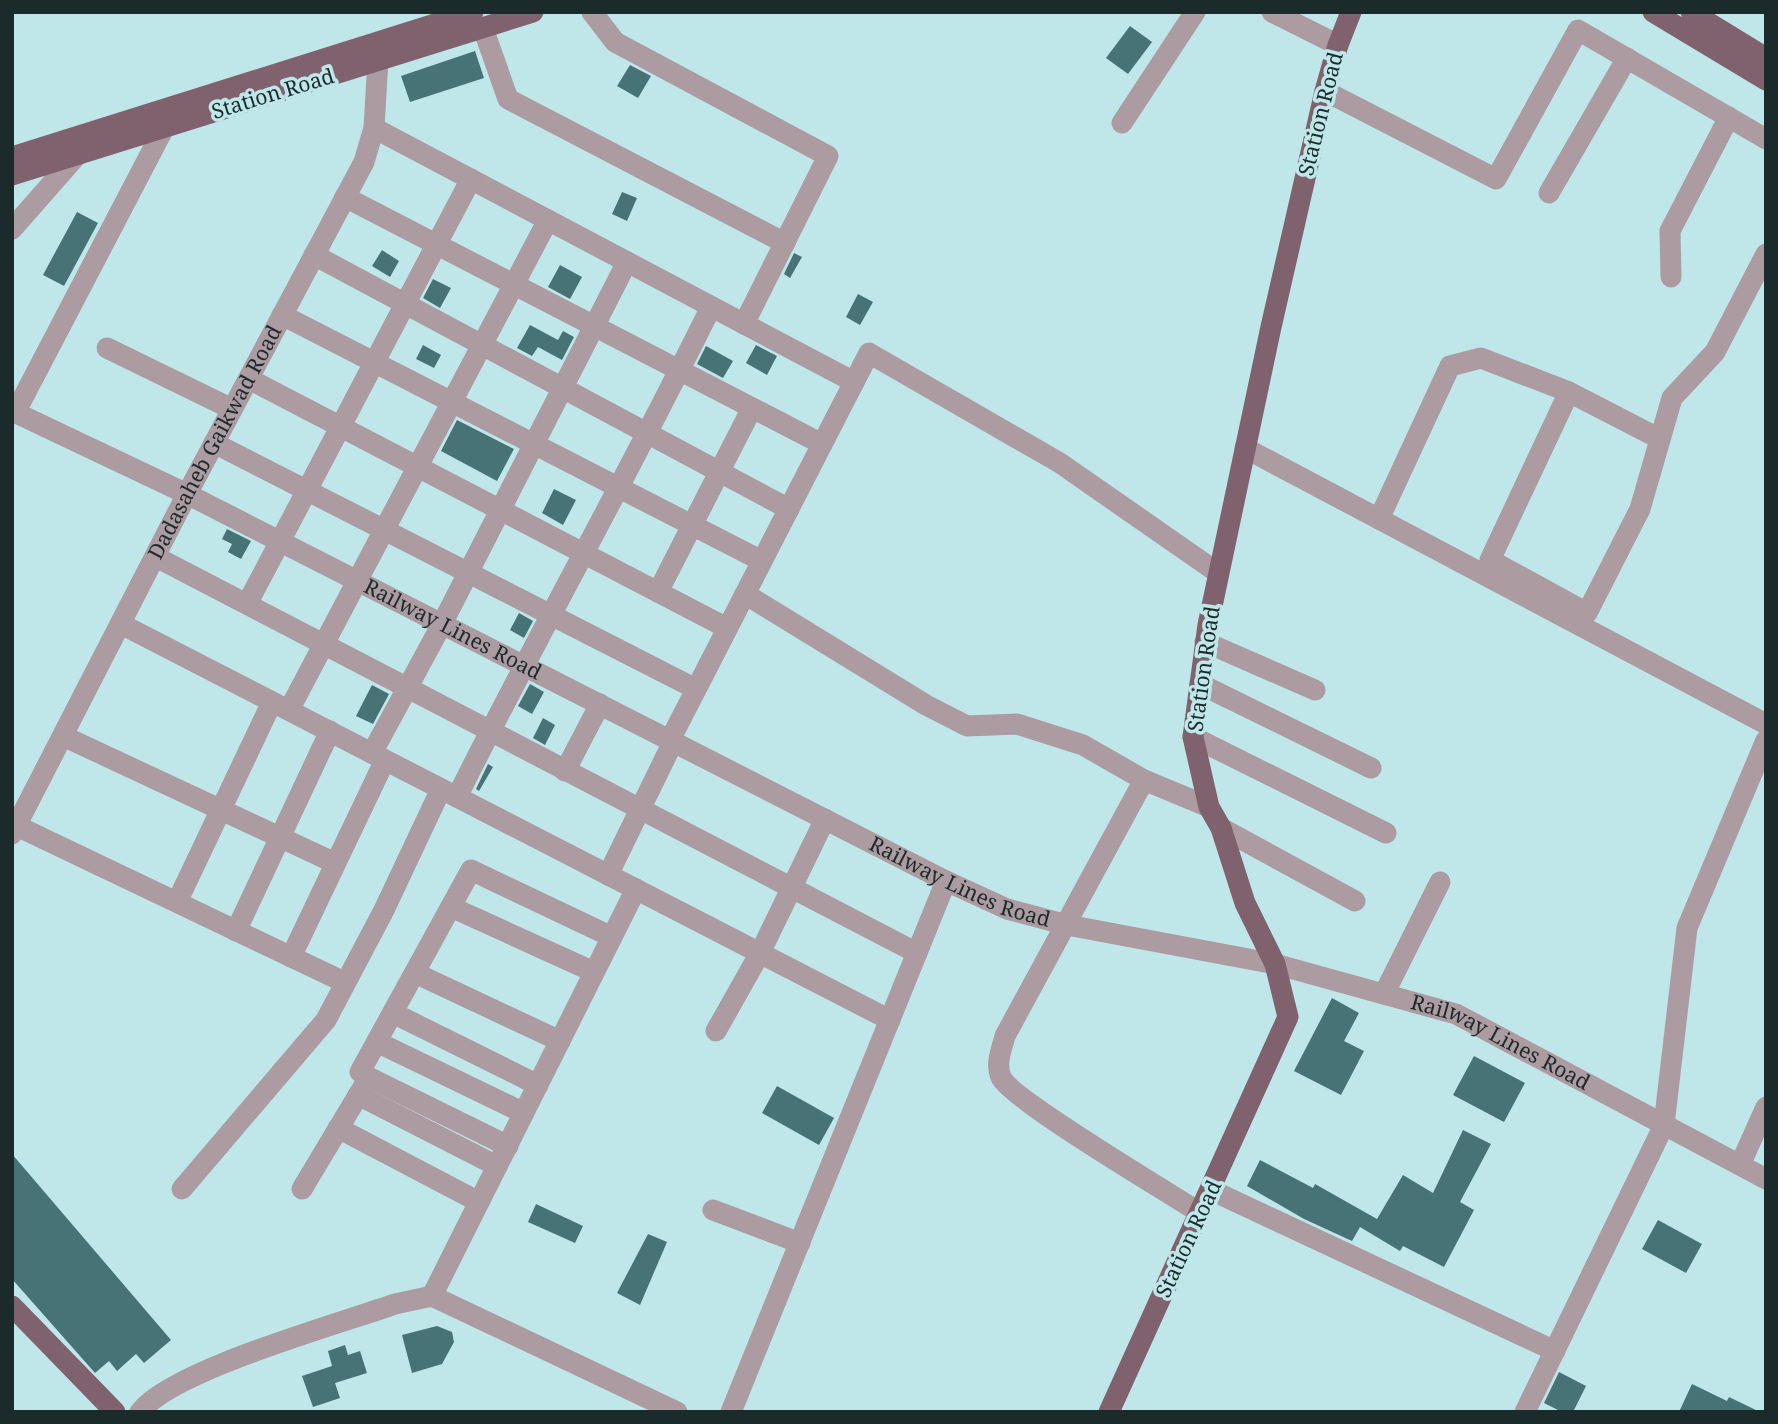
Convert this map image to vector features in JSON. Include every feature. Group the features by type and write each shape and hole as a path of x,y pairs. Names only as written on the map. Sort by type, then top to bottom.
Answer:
{"main road":[{"name":"Station Road","path":"12,157 478,20 533,12"},
{"name":"Station Road","path":"1109,1412 1288,1017 1275,964 1245,903 1221,828 1209,807 1193,737 1205,642 1245,448 1325,90 1351,12"},
{"path":"1653,12 1766,80"},
{"path":"1691,12 1766,58"},
{"name":"Station Road","path":"12,175 164,128 378,51"},
{"path":"12,1307 115,1412"}],"street":[{"path":"592,12 615,42 828,156 744,324"},
{"path":"1122,123 1195,12"},
{"path":"1272,12 1338,45"},
{"path":"478,20 508,99 785,243"},
{"path":"1325,90 1496,179 1578,30 1766,139"},
{"name":"Dadasaheb Gaikwad Road","path":"14,830 187,494 364,162 374,128 378,51"},
{"path":"1549,192 1627,58"},
{"path":"1671,277 1670,231 1729,117"},
{"path":"14,412 164,128"},
{"path":"374,128 854,382"},
{"path":"12,229 78,155"},
{"path":"247,604 471,179"},
{"path":"345,197 822,444"},
{"path":"177,902 221,810 357,581 548,220"},
{"path":"1569,392 1490,560 1587,612 1640,509 1672,398 1715,352 1766,254"},
{"path":"314,255 789,509"},
{"path":"291,957 335,863 407,689 627,262"},
{"path":"182,1189 326,1020 344,982 449,793 489,732 549,614 649,434 711,307"},
{"path":"282,315 762,561"},
{"path":"107,348 232,409"},
{"path":"608,875 696,689 869,353 1060,463 1218,573"},
{"path":"1379,519 1450,366 1481,358 1569,392 1660,439"},
{"path":"248,379 727,628"},
{"path":"658,592 752,408"},
{"name":"Railway Lines Road","path":"14,412 187,494 946,881 1007,909 1066,925 1275,964 1456,1014 1766,1179"},
{"path":"214,443 696,689"},
{"path":"1245,448 1766,724"},
{"path":"156,557 917,953"},
{"path":"745,594 926,705 967,726 1017,723 1083,745 1144,780 1209,807"},
{"path":"121,624 890,1020"},
{"path":"1205,642 1315,690"},
{"path":"1200,684 1371,768"},
{"path":"565,771 600,704"},
{"path":"236,931 330,732"},
{"path":"63,736 335,863"},
{"path":"1193,737 1386,833"},
{"path":"1525,1412 1664,1125 1687,928 1766,740"},
{"path":"1144,780 1005,1036 997,1064 1001,1080 1034,1107 1200,1213"},
{"path":"716,1031 760,953 825,819"},
{"path":"1221,828 1355,901"},
{"path":"14,830 177,902 344,982"},
{"path":"302,1189 362,1086 360,1072 471,870 612,937"},
{"path":"732,1412 946,881"},
{"path":"1384,994 1440,882"},
{"path":"432,1296 636,889"},
{"path":"451,907 594,972"},
{"path":"415,973 560,1041"},
{"path":"393,1013 538,1085"},
{"path":"377,1042 524,1113"},
{"path":"362,1086 508,1146"},
{"path":"362,1086 497,1166"},
{"path":"1740,1165 1766,1107"},
{"path":"338,1128 479,1202"},
{"path":"1211,1190 1555,1350"},
{"path":"713,1210 800,1243"},
{"path":"140,1412 149,1400 182,1380 396,1304 432,1296 677,1412"}],"building":[{"path":"1130,26 1152,42 1128,74 1106,58"},
{"path":"475,51 484,78 410,102 401,76"},
{"path":"630,65 651,76 638,98 617,86"},
{"path":"622,192 637,198 627,221 612,214"},
{"path":"77,212 98,223 64,286 43,275"},
{"path":"382,250 399,261 390,277 372,266"},
{"path":"794,253 802,257 790,278 784,274"},
{"path":"560,265 582,277 570,299 548,287"},
{"path":"433,279 451,288 440,308 423,298"},
{"path":"858,294 873,302 860,325 846,317"},
{"path":"530,325 558,340 563,331 574,337 562,360 538,347 532,356 517,348"},
{"path":"423,345 441,355 434,368 416,359"},
{"path":"756,345 777,356 767,375 746,363"},
{"path":"706,346 733,361 723,378 697,364"},
{"path":"457,420 514,449 497,481 441,451"},
{"path":"554,489 576,500 563,525 542,513"},
{"path":"227,529 251,541 241,559 228,552 232,544 222,539"},
{"path":"519,613 533,621 524,638 510,630"},
{"path":"530,684 544,692 532,714 518,706"},
{"path":"372,685 389,694 373,724 356,716"},
{"path":"543,718 555,725 545,745 533,738"},
{"path":"488,764 493,767 479,791 476,789"},
{"path":"1332,998 1359,1013 1344,1041 1364,1051 1341,1095 1294,1071"},
{"path":"1474,1056 1525,1083 1504,1122 1453,1095"},
{"path":"777,1086 834,1118 819,1145 762,1113"},
{"path":"1463,1130 1491,1144 1460,1202 1474,1210 1444,1267 1403,1246 1400,1251 1360,1227 1352,1241 1304,1219 1247,1186 1260,1160 1313,1188 1315,1184 1377,1219 1403,1175 1433,1193"},
{"path":"12,1154 171,1340 144,1363 136,1354 117,1371 109,1361 95,1373 12,1279"},
{"path":"536,1204 583,1226 575,1243 528,1222"},
{"path":"1658,1220 1702,1244 1686,1273 1642,1249"},
{"path":"648,1234 667,1242 640,1305 617,1293"},
{"path":"437,1326 452,1332 454,1342 442,1364 412,1373 402,1335"},
{"path":"345,1345 348,1355 360,1351 367,1373 335,1383 340,1398 313,1407 302,1376 332,1366 328,1351"},
{"path":"1559,1372 1586,1386 1573,1412 1562,1412 1544,1403"},
{"path":"1692,1384 1727,1401 1729,1397 1760,1412 1679,1412"}]}
